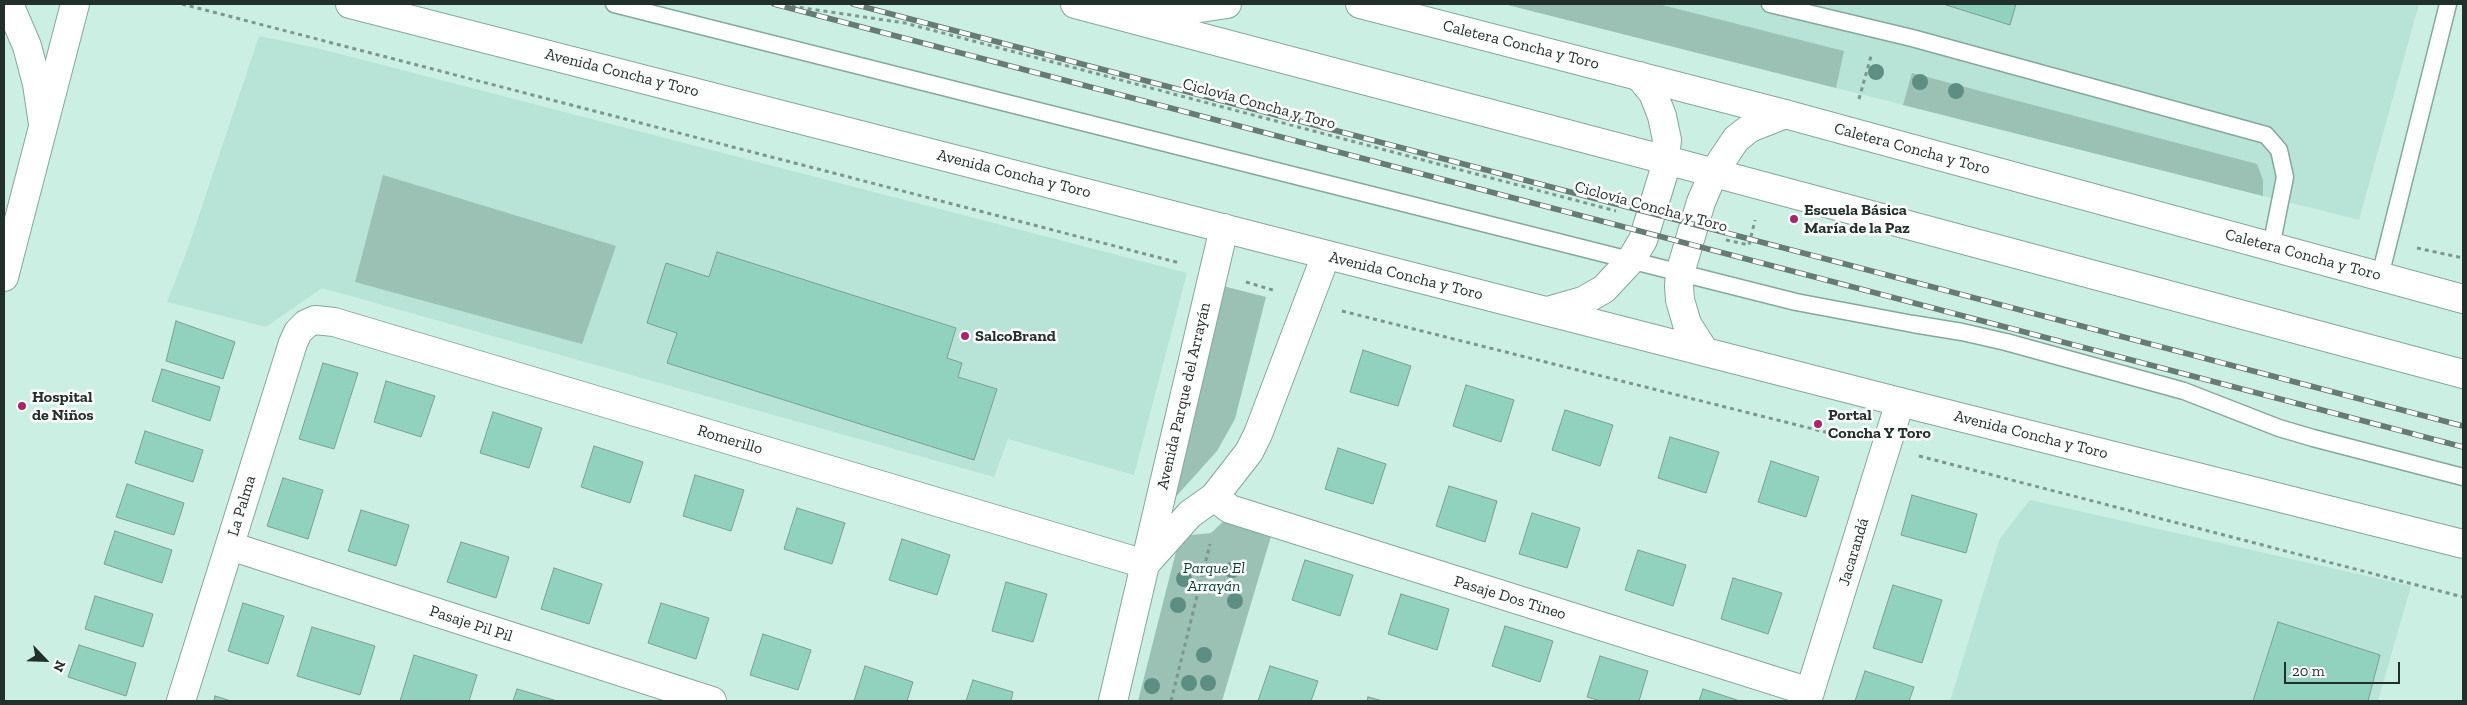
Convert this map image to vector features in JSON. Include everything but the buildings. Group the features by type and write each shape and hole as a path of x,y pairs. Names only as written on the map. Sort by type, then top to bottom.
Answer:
{"main road":[{"path":"9,4 27,46 37,84 43,124"},
{"path":"4,277 75,4"},
{"name":"Avenida Concha y Toro","path":"350,4 1547,312 2463,544"},
{"path":"1075,4 1116,12 2463,374"},
{"path":"1116,12 1228,4"},
{"name":"Caletera Concha y Toro","path":"1360,4 1784,114 2463,299"},
{"path":"1547,312 1584,301 1604,289 1631,260 1650,220 1666,160 1667,140 1662,116 1653,93 1639,76"},
{"path":"1705,352 1691,334 1680,300 1680,273 1692,231 1714,172 1736,139 1750,128 1784,114"},
{"name":"Avenida Parque del Arrayán","path":"1113,701 1224,228"},
{"name":"Avenida Parque del Arrayán","path":"1145,564 1190,514 1214,497 1249,452 1258,434 1326,255"},
{"name":"Romerillo","path":"315,320 334,322 1145,564"},
{"name":"La Palma","path":"181,701 293,343 298,332 306,324 315,320"},
{"name":"Jacarandá","path":"1809,697 1900,402"},
{"name":"Pasaje Dos Tineo","path":"1214,497 1230,509 1238,512 1809,697"},
{"name":"Pasaje Pil Pil","path":"230,546 712,701"}],"lane":[{"path":"614,4 1796,302 1962,332 2015,345 2184,391 2279,428 2463,477"},
{"path":"1770,4 1801,8 2266,136 2279,150 2285,177 2272,247"},
{"path":"2380,276 2448,4"}],"path":[{"path":"182,4 1215,272"},
{"name":"Ciclovía Concha y Toro","path":"776,4 905,23 1650,220"},
{"name":"Ciclovía Concha y Toro","path":"1692,231 1733,242"},
{"path":"1336,309 1886,448 2463,597"}],"shaded area":[{"path":"1504,4 2419,4 2359,220"},
{"path":"259,36 317,48 1187,273 1134,475 1008,439 994,477 322,288 266,327 167,302 188,248"},
{"path":"2030,500 2411,586 2378,701 1950,701 2000,538"}],"green space":[{"path":"1504,4 1658,4 1844,51 1836,88"},
{"path":"1912,73 2257,164 2263,180 2263,196 1903,105"},
{"path":"383,175 616,246 582,344 355,282"},
{"path":"1223,286 1266,297 1235,419 1217,451 1172,501"},
{"name":"Parque El Arrayán","path":"1228,517 1272,533 1222,701 1138,701 1180,536 1211,533"}],"railway":[{"path":"774,4 2463,447"},
{"path":"853,4 2463,426"}],"place":[{"name":"Escuela Básica María de la Paz","path":"1794,219"},
{"name":"SalcoBrand","path":"965,336"},
{"name":"Hospital de Niños","path":"22,406"},
{"name":"Portal Concha Y Toro","path":"1818,424"}]}
